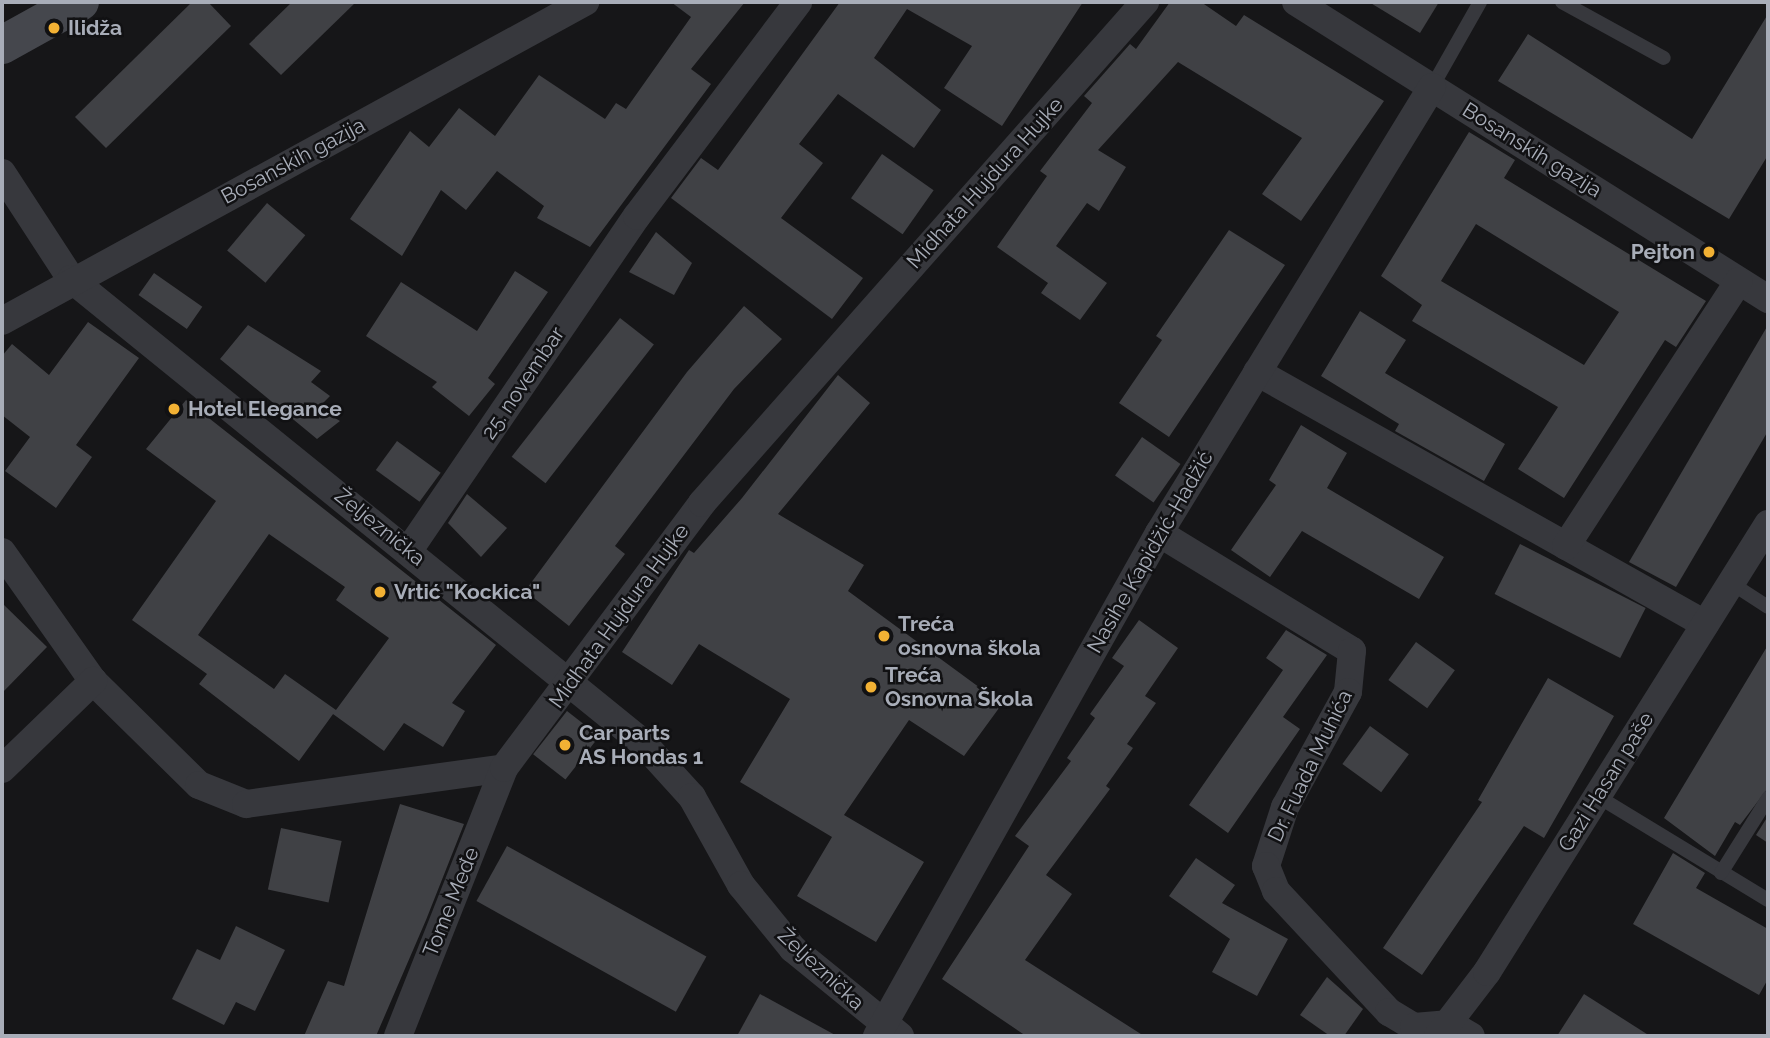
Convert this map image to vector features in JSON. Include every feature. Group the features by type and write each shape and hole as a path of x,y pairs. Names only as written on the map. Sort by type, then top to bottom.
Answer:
{"main road":[{"path":"10,44 80,2"}],"street":[{"name":"Bosanskih gazija","path":"2,321 71,279 585,2"},
{"name":"25. novembar","path":"409,550 637,216 798,2"},
{"name":"Midhata Hujdura Hujke","path":"504,768 571,682 702,503 1145,2"},
{"name":"Bosanskih gazija","path":"1296,2 1768,299"},
{"name":"Nasihe Kapidžić-Hadžić","path":"886,1033 1159,533 1432,87"},
{"name":"Željeznička","path":"2,173 71,279 409,550 642,742 692,797 741,885 793,949 886,1033"},
{"path":"1566,546 1739,281"},
{"path":"1257,372 1705,624"},
{"name":"Gazi Hasan paše","path":"1453,1032 1768,524"},
{"name":"Dr. Fuada Muhića","path":"1159,533 1352,651 1348,692 1285,807 1266,866 1276,891 1389,1013 1413,1027 1453,1032"},
{"path":"2,552 93,681 199,785 246,804 504,768"},
{"path":"2,769 93,681"},
{"name":"Tome Međe","path":"398,1036 504,768"}],"lane":[{"path":"1432,87 1480,2"},
{"path":"1562,2 1664,58"},
{"path":"1731,583 1768,607"},
{"path":"1597,796 1768,900"},
{"path":"1721,873 1768,798"}],"building":[{"path":"192,2 208,2 231,26 106,148 75,117"},
{"path":"292,2 356,2 281,75 249,44"},
{"path":"671,2 745,2 691,69 711,84 590,247 537,218 544,206 497,171 466,210 441,190 402,256 350,219 410,131 429,147 459,108 495,136 539,75 605,119 616,103 626,109 691,17"},
{"path":"840,2 1083,2 1002,126 944,88 972,46 907,9 874,58 941,110 914,148 838,94 799,144 823,163 781,218 863,278 832,319 671,198 701,158 718,170"},
{"path":"1170,2 1201,2 1236,26 1244,15 1384,101 1301,221 1262,194 1302,138 1178,62 1098,150 1126,167 1099,211 1087,203 1056,246 1107,283 1080,320 1041,293 1048,283 997,247 1047,176 1040,171 1092,103 1084,96 1130,44 1136,49"},
{"path":"1369,2 1439,2 1420,33"},
{"path":"1768,14 1768,155 1729,219 1498,81 1528,34 1692,139"},
{"path":"1469,132 1515,160 1504,178 1706,301 1676,347 1665,340 1564,498 1518,469 1558,407 1412,321 1422,305 1381,276","holes":["1476,224 1619,312 1584,365 1441,281"]},
{"path":"882,154 934,190 903,234 851,198"},
{"path":"267,203 305,235 265,283 227,250"},
{"path":"1229,230 1285,265 1169,437 1119,403 1162,340 1156,336"},
{"path":"656,232 692,263 674,295 629,272"},
{"path":"515,271 548,292 488,378 495,384 469,416 432,387 437,382 366,336 401,282 477,331"},
{"path":"154,273 202,307 187,329 139,295"},
{"path":"744,306 782,339 734,389 615,546 625,554 569,626 525,591 687,372"},
{"path":"1360,311 1406,340 1385,373 1505,444 1484,481 1395,431 1399,424 1321,376"},
{"path":"620,318 654,344 546,483 512,457"},
{"path":"88,322 139,358 76,445 92,457 56,508 5,471 30,437 2,415 2,356 12,344 49,375"},
{"path":"248,325 321,371 311,382 330,396 318,408 340,421 317,439 220,359"},
{"path":"1768,325 1768,431 1676,587 1629,562"},
{"name":"Treća osnovna škola","path":"838,375 870,403 778,514 864,565 848,591 1002,704 964,756 909,720 844,815 924,862 876,942 797,896 832,837 740,782 790,699 699,644 672,685 622,652 689,550 694,553 742,498"},
{"path":"186,400 496,645 452,703 465,711 443,747 404,723 384,751 333,714 299,761 199,684 207,674 132,620 216,501 146,449","holes":["269,534 345,587 336,600 389,638 336,710 285,674 274,689 198,635"]},
{"path":"1301,425 1347,453 1327,488 1444,557 1419,599 1302,531 1270,577 1231,550 1276,485 1269,480"},
{"path":"1142,437 1181,464 1154,502 1115,476"},
{"path":"397,441 441,473 420,502 376,470"},
{"path":"467,494 507,528 481,557 448,523"},
{"path":"1520,544 1646,608 1620,658 1495,594"},
{"path":"2,603 47,647 2,693"},
{"path":"1139,620 1178,648 1145,696 1156,703 1127,744 1133,748 1106,786 1110,789 1046,875 1072,894 1025,960 1144,1036 1026,1036 942,979 1029,846 1015,836 1071,761 1067,758 1095,718 1090,714 1124,666 1112,658"},
{"path":"1286,630 1327,655 1283,717 1300,729 1228,833 1189,805 1283,670 1266,658"},
{"path":"1416,642 1455,670 1427,708 1388,680"},
{"path":"1768,645 1768,788 1740,825 1735,822 1715,856 1664,818"},
{"path":"1548,678 1614,716 1544,838 1524,826 1422,975 1383,948 1482,802 1478,800"},
{"name":"Car parts AS Hondas 1","path":"567,711 599,736 565,780 533,754"},
{"path":"1370,726 1409,754 1381,792 1342,764"},
{"path":"400,804 464,824 426,920 376,1036 304,1036 328,981 344,986"},
{"path":"1768,816 1768,843 1756,835"},
{"path":"281,828 342,841 329,903 268,890"},
{"path":"507,846 706,957 676,1012 476,901"},
{"path":"1673,853 1705,873 1696,888 1768,929 1768,979 1759,995 1633,924"},
{"path":"1196,858 1235,885 1222,903 1288,939 1257,996 1212,972 1230,939 1169,896"},
{"path":"236,926 285,950 255,1011 236,1002 224,1025 172,999 197,949 220,960"},
{"path":"1327,977 1363,1009 1344,1036 1330,1036 1300,1015"},
{"path":"760,994 837,1036 737,1036"},
{"path":"1584,994 1650,1036 1557,1036"}],"place":[{"name":"Ilidža","path":"54,28"},
{"name":"Pejton","path":"1709,252"},
{"name":"Hotel Elegance","path":"174,409"},
{"name":"Vrtić \"Kockica\"","path":"380,592"},
{"name":"Treća osnovna škola","path":"884,636"},
{"name":"Treća Osnovna Škola","path":"871,687"},
{"name":"Car parts AS Hondas 1","path":"565,745"}]}
